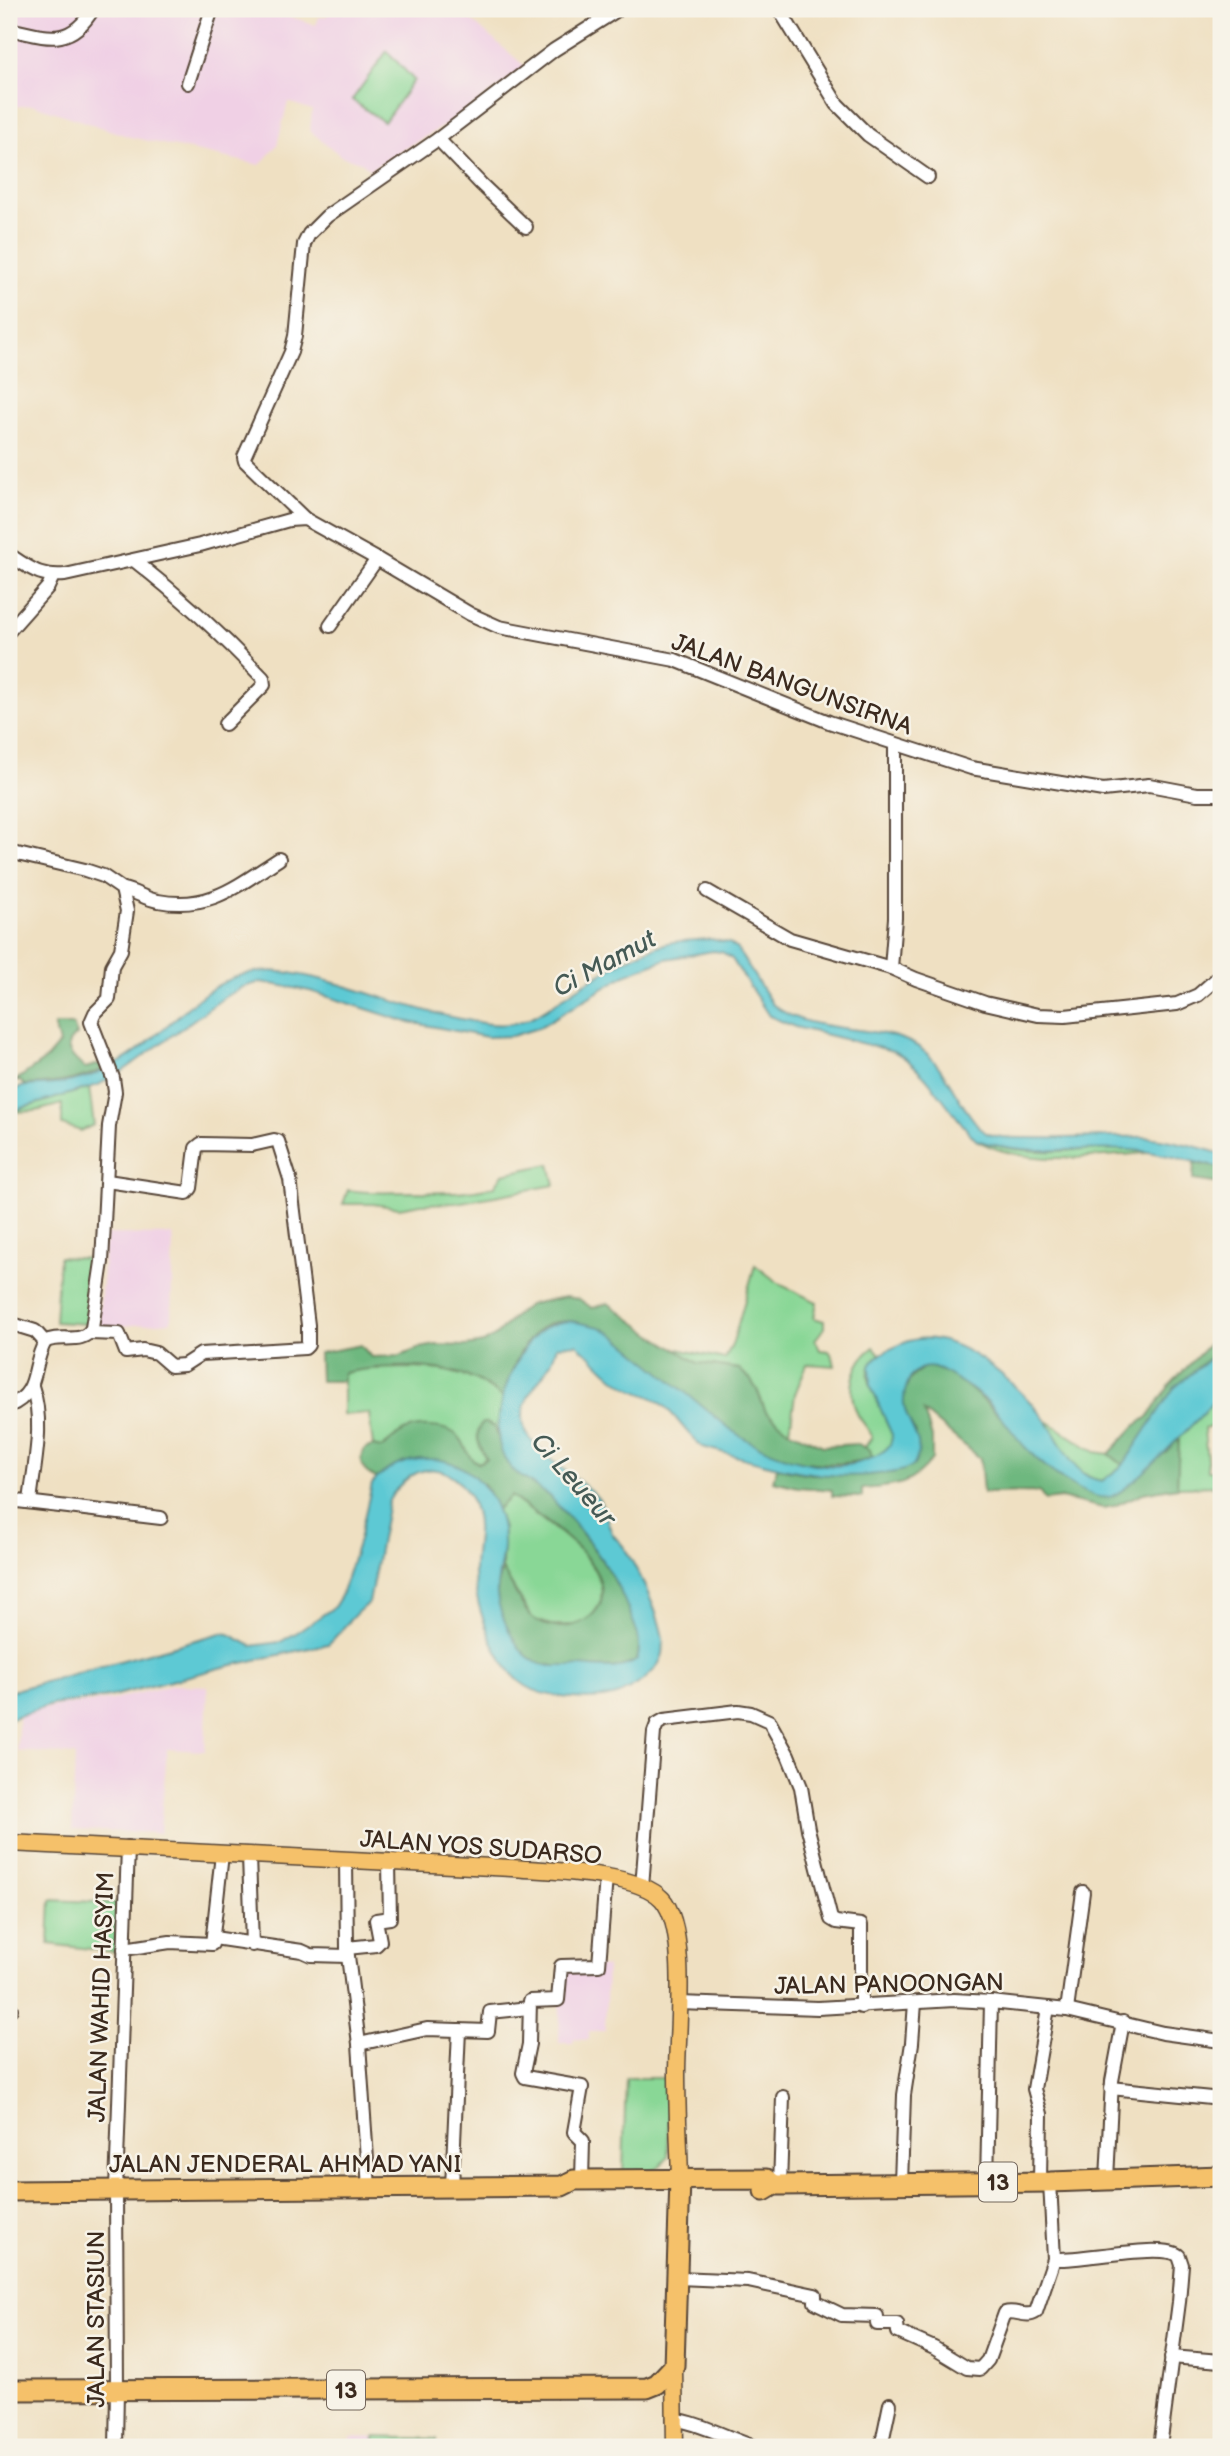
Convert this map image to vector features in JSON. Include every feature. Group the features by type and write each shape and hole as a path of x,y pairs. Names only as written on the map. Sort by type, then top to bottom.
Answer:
{"highway":[{"name":"JALAN JENDERAL AHMAD YANI","path":"562,2186 574,2192 766,2179 777,2185 1045,2182 1221,2176"},
{"name":"JALAN JENDERAL AHMAD YANI","path":"9,2190 562,2186 574,2180 680,2186"},
{"path":"646,2388 657,2384 674,2366 680,2186"},
{"name":"13","path":"9,2390 646,2388"}],"main road":[{"name":"JALAN YOS SUDARSO","path":"9,1843 512,1868 606,1877 642,1887 662,1899 672,1917 676,1939 680,2186"},
{"path":"674,2366 675,2447"},
{"path":"646,2388 659,2396 673,2416"}],"street":[{"path":"9,29 52,38 63,37 86,22 93,9"},
{"path":"188,83 212,9"},
{"path":"526,227 438,139 554,50 619,9"},
{"path":"779,9 837,104 868,135 928,177"},
{"name":"JALAN BANGUNSIRNA","path":"438,139 330,213 306,239 291,352 244,457 281,498 305,519 470,614 499,627 675,660 829,722 971,768 1089,788 1111,790 1149,785 1197,794 1221,794"},
{"path":"9,555 32,571 53,576 135,561 289,520 305,519"},
{"path":"330,625 377,559"},
{"path":"135,561 171,589 263,678 264,685 225,724"},
{"path":"9,631 48,587 53,576"},
{"path":"891,968 895,918 895,744"},
{"path":"9,852 85,870 103,876 122,889 158,901 200,903 220,896 279,859"},
{"path":"90,1333 98,1302 109,1126 114,1098 113,1078 91,1023 93,1015 111,994 112,966 121,950 127,911 122,889"},
{"path":"706,891 790,939 891,968 985,1003 1038,1015 1065,1016 1177,1004 1198,995 1221,975"},
{"path":"9,1406 23,1397 32,1386 45,1342 50,1339 83,1337 90,1333 119,1334 126,1352 143,1350 156,1353 172,1366 184,1365 201,1354 305,1348 309,1345 290,1179 278,1141 252,1145 201,1144 196,1148 191,1188 187,1193 107,1181"},
{"path":"9,1323 35,1331 45,1342"},
{"path":"30,1502 39,1421 32,1386"},
{"path":"9,1500 161,1518"},
{"path":"642,1887 654,1732 657,1724 664,1720 738,1711 762,1717 769,1721 788,1755 801,1787 808,1829 831,1919 861,1925 861,2007"},
{"name":"JALAN WAHID HASYIM","path":"116,2190 128,1847"},
{"path":"124,1949 170,1942 211,1944 214,1938 222,1854"},
{"path":"249,1856 253,1945"},
{"path":"346,1861 347,1952 359,2044 369,2188"},
{"path":"214,1938 302,1951 311,1955 347,1952 376,1945 380,1941 376,1920 390,1918 389,1863"},
{"path":"582,2180 583,2141 574,2132 582,2087 524,2075 529,2044 529,2008 532,2000 558,2000 561,1966 599,1965 606,1877"},
{"path":"1067,2010 1083,1892"},
{"name":"JALAN PANOONGAN","path":"679,2003 818,2008 954,2000 991,2002 1067,2010 1163,2033 1221,2041"},
{"path":"987,2182 991,2002"},
{"path":"901,2183 904,2095 915,2003"},
{"path":"359,2044 410,2032 488,2031 490,2012 529,2008"},
{"path":"678,2278 748,2281 815,2295 816,2302 842,2315 877,2316 877,2324 897,2324 898,2332 934,2348 967,2368 980,2369 988,2360 1005,2313 1011,2311 1030,2315 1036,2312 1054,2259 1041,2114 1034,2090 1048,2008"},
{"path":"1107,2179 1111,2088 1124,2022"},
{"path":"452,2187 459,2030"},
{"path":"1111,2088 1221,2099"},
{"path":"777,2185 783,2097"},
{"name":"JALAN STASIUN","path":"116,2190 116,2447"},
{"path":"1054,2259 1159,2251 1172,2251 1177,2254 1182,2265 1180,2302 1160,2447"},
{"path":"1171,2357 1221,2361"},
{"path":"881,2447 890,2404"},
{"path":"673,2416 755,2447"}],"shaded area":[{"path":"9,9 287,9 286,15 316,25 319,17 325,17 333,9 458,9 527,68 445,125 369,170 363,163 341,156 310,131 312,110 288,102 277,145 260,165 130,137 34,105 9,107"},
{"path":"106,1234 173,1235 171,1322 98,1328"},
{"path":"173,1685 208,1686 205,1751 167,1749 160,1833 72,1830 75,1755 17,1751 19,1716 55,1706 111,1700"},
{"path":"607,1967 605,2031 589,2031 589,2040 574,2039 573,2043 559,2043 561,1968"},
{"path":"351,2437 437,2439 437,2447 351,2447"}],"green space":[{"path":"387,51 414,80 384,122 352,100"},
{"path":"54,1025 73,1025 77,1035 68,1047 80,1064 85,1068 104,1063 106,1068 56,1083 24,1085 15,1081 46,1059 59,1044"},
{"path":"89,1088 94,1125 81,1131 62,1125 62,1104 36,1111 9,1112"},
{"path":"976,1140 1026,1150 1114,1148 1148,1153 1083,1158 1038,1157 995,1149"},
{"path":"1194,1163 1221,1168 1221,1184 1193,1180"},
{"path":"550,1164 555,1185 456,1203 399,1208 373,1204 343,1204 348,1190 474,1190 495,1186 503,1174"},
{"path":"59,1257 92,1259 88,1324 55,1322"},
{"path":"755,1265 781,1285 817,1302 814,1318 824,1321 824,1328 815,1340 820,1350 829,1351 835,1366 807,1364 795,1394 790,1431 766,1413 757,1389 739,1369 698,1363 673,1348 725,1359 733,1342"},
{"path":"565,1297 579,1299 592,1308 608,1303 698,1363 739,1369 757,1390 766,1412 790,1431 823,1446 858,1444 870,1450 872,1458 839,1464 816,1463 771,1453 737,1434 571,1321 549,1324 532,1337 519,1356 503,1397 470,1377 423,1367 358,1370 343,1373 343,1381 320,1381 319,1353 361,1345 371,1357 400,1356 436,1345 466,1346 483,1343 531,1304"},
{"path":"1221,1336 1221,1349 1198,1367 1123,1465 1109,1454 1135,1426 1148,1417 1170,1385 1211,1342"},
{"path":"874,1347 880,1354 871,1364 871,1385 888,1418 892,1440 887,1449 872,1458 870,1450 865,1447 872,1437 857,1413 852,1386 861,1360"},
{"path":"927,1366 952,1376 973,1391 1085,1492 1164,1454 1179,1438 1177,1487 1143,1493 1103,1508 1061,1498 1045,1500 1039,1492 983,1493 980,1458 924,1412 932,1437 932,1459 909,1480 893,1486 862,1489 862,1497 832,1496 832,1490 798,1487 773,1481 777,1468 811,1474 871,1475 916,1433 903,1406 904,1392 915,1374"},
{"path":"365,1369 442,1370 473,1378 503,1397 498,1434 495,1427 486,1460 478,1463 472,1459 462,1441 403,1431 381,1448 373,1446 369,1413 343,1415 343,1373"},
{"path":"1221,1389 1221,1424 1204,1429 1208,1470 1221,1470 1221,1486 1177,1487 1179,1438 1205,1411"},
{"path":"1047,1421 1095,1452 1109,1454 1123,1465 1102,1481 1083,1473 1069,1458"},
{"path":"482,1423 495,1427 508,1460 563,1511 610,1573 634,1620 639,1642 637,1660 612,1668 561,1666 537,1662 522,1651 510,1634 498,1604 497,1592 502,1569 525,1609 543,1624 567,1626 579,1623 598,1609 602,1598 601,1585 588,1559 564,1535 511,1496 497,1509 484,1484 420,1459 402,1463 376,1478 362,1466 361,1457 366,1448 381,1448 404,1431 427,1427 444,1429 458,1436 470,1456 478,1463 486,1459 478,1437"},
{"path":"511,1496 581,1551 595,1571 602,1586 601,1600 592,1617 578,1625 551,1625 533,1619 502,1569 503,1529 497,1509"},
{"path":"51,1900 117,1903 115,1952 49,1944"},
{"path":"626,2078 670,2078 668,2157 658,2167 648,2171 623,2171"},
{"path":"375,2437 437,2439 437,2447 375,2447"}],"water":[{"path":"710,939 729,943 737,949 772,1004 786,1014 819,1024 889,1035 905,1040 926,1053 980,1128 988,1134 1014,1138 1163,1139 1221,1154 1221,1168 1142,1151 1033,1150 976,1140 916,1067 905,1058 893,1051 795,1027 769,1016 732,959 722,952 713,951 666,959 627,974 538,1028 512,1036 487,1037 404,1021 310,991 261,982 226,996 123,1071 98,1085 9,1112 9,1092 26,1086 72,1081 105,1070 140,1049 213,989 233,978 255,972 281,972 304,976 438,1014 502,1024 518,1022 538,1014 602,973 657,946"},
{"name":"Ci Leueur","path":"571,1321 600,1327 616,1336 734,1432 749,1441 784,1456 823,1465 860,1462 888,1447 892,1435 871,1387 870,1366 885,1352 904,1343 923,1339 943,1341 963,1349 1002,1375 1046,1421 1075,1466 1092,1478 1102,1481 1123,1465 1174,1388 1221,1349 1222,1381 1219,1392 1209,1406 1155,1462 1117,1494 1102,1497 1082,1491 1050,1470 1025,1447 979,1394 935,1368 927,1367 915,1372 908,1382 904,1397 905,1408 918,1444 914,1465 892,1473 834,1475 790,1470 703,1447 661,1403 622,1384 577,1344 557,1346 550,1364 527,1399 523,1421 532,1442 598,1499 612,1533 638,1572 658,1618 664,1646 662,1657 646,1678 629,1689 594,1699 553,1696 526,1686 515,1677 489,1635 478,1602 474,1574 477,1527 475,1511 459,1481 447,1473 435,1470 423,1471 410,1477 398,1487 388,1502 369,1603 357,1612 328,1644 108,1697 51,1705 9,1719 9,1692 15,1690 221,1633 229,1634 252,1646 280,1642 301,1630 334,1607 341,1596 359,1540 372,1484 390,1468 421,1459 446,1461 461,1467 474,1476 493,1501 499,1515 503,1547 497,1589 498,1602 513,1637 528,1657 550,1666 607,1668 623,1666 637,1660 639,1640 636,1628 605,1564 552,1499 513,1470 500,1446 498,1432 501,1403 521,1354 531,1339 544,1328"}],"water label":[{"name":"Ci Mamut","path":"604,963"}]}
